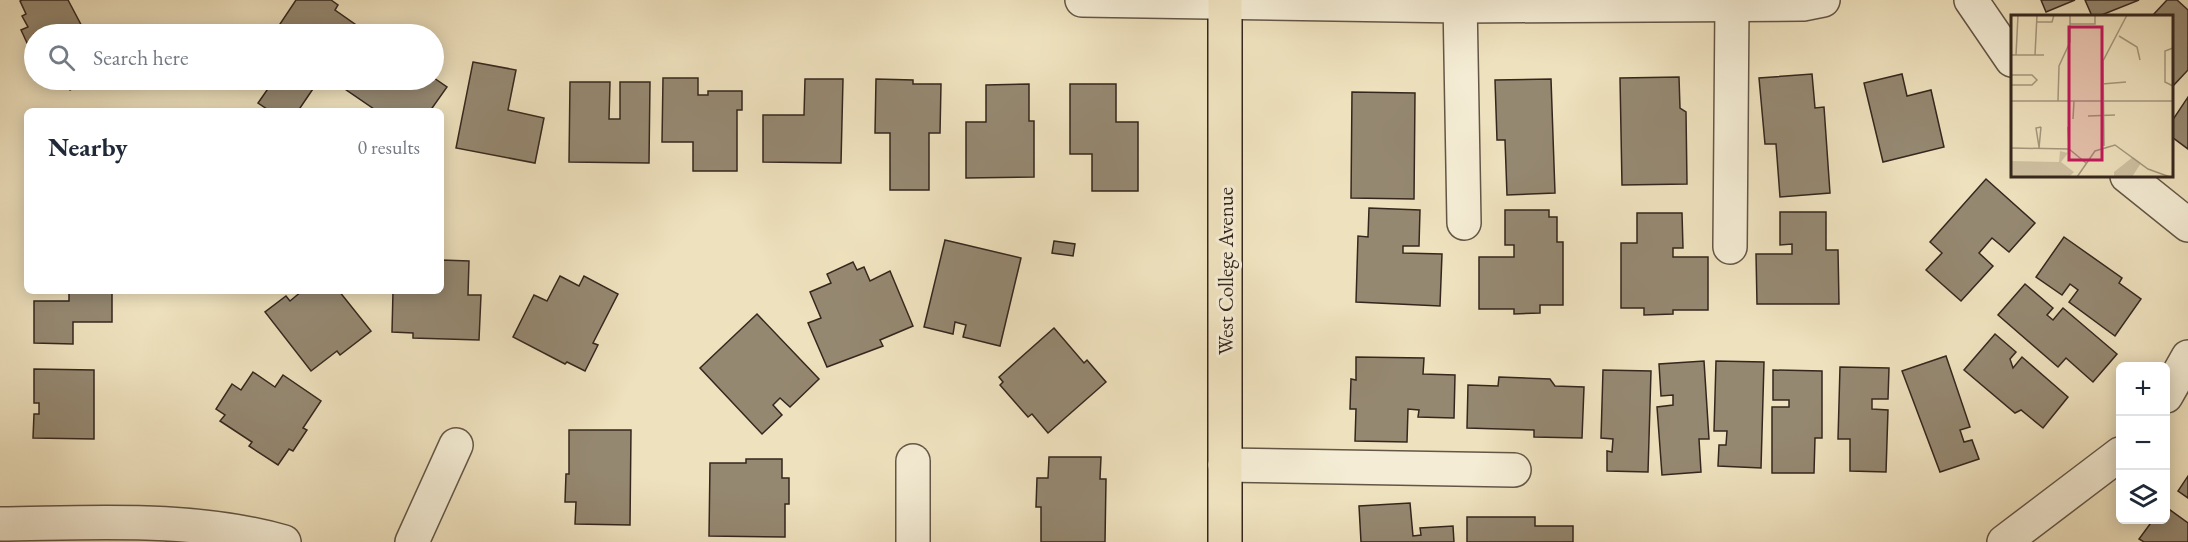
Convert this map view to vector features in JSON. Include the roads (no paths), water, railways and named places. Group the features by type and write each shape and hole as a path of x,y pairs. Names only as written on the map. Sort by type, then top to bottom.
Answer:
{"main road":[{"name":"West College Avenue","path":"1225,2 1225,542"}],"street":[{"path":"1082,0 1732,4 1803,4 1823,0"},
{"path":"1971,0 2011,57"},
{"path":"1461,3 1464,223"},
{"path":"1730,247 1732,4"},
{"path":"2128,177 2188,225"},
{"path":"2170,389 2188,357"},
{"path":"412,542 456,445"},
{"path":"2004,542 2116,458"},
{"path":"913,542 914,461"},
{"path":"1225,465 1514,470"},
{"path":"0,524 156,523 245,531 284,542"}]}
